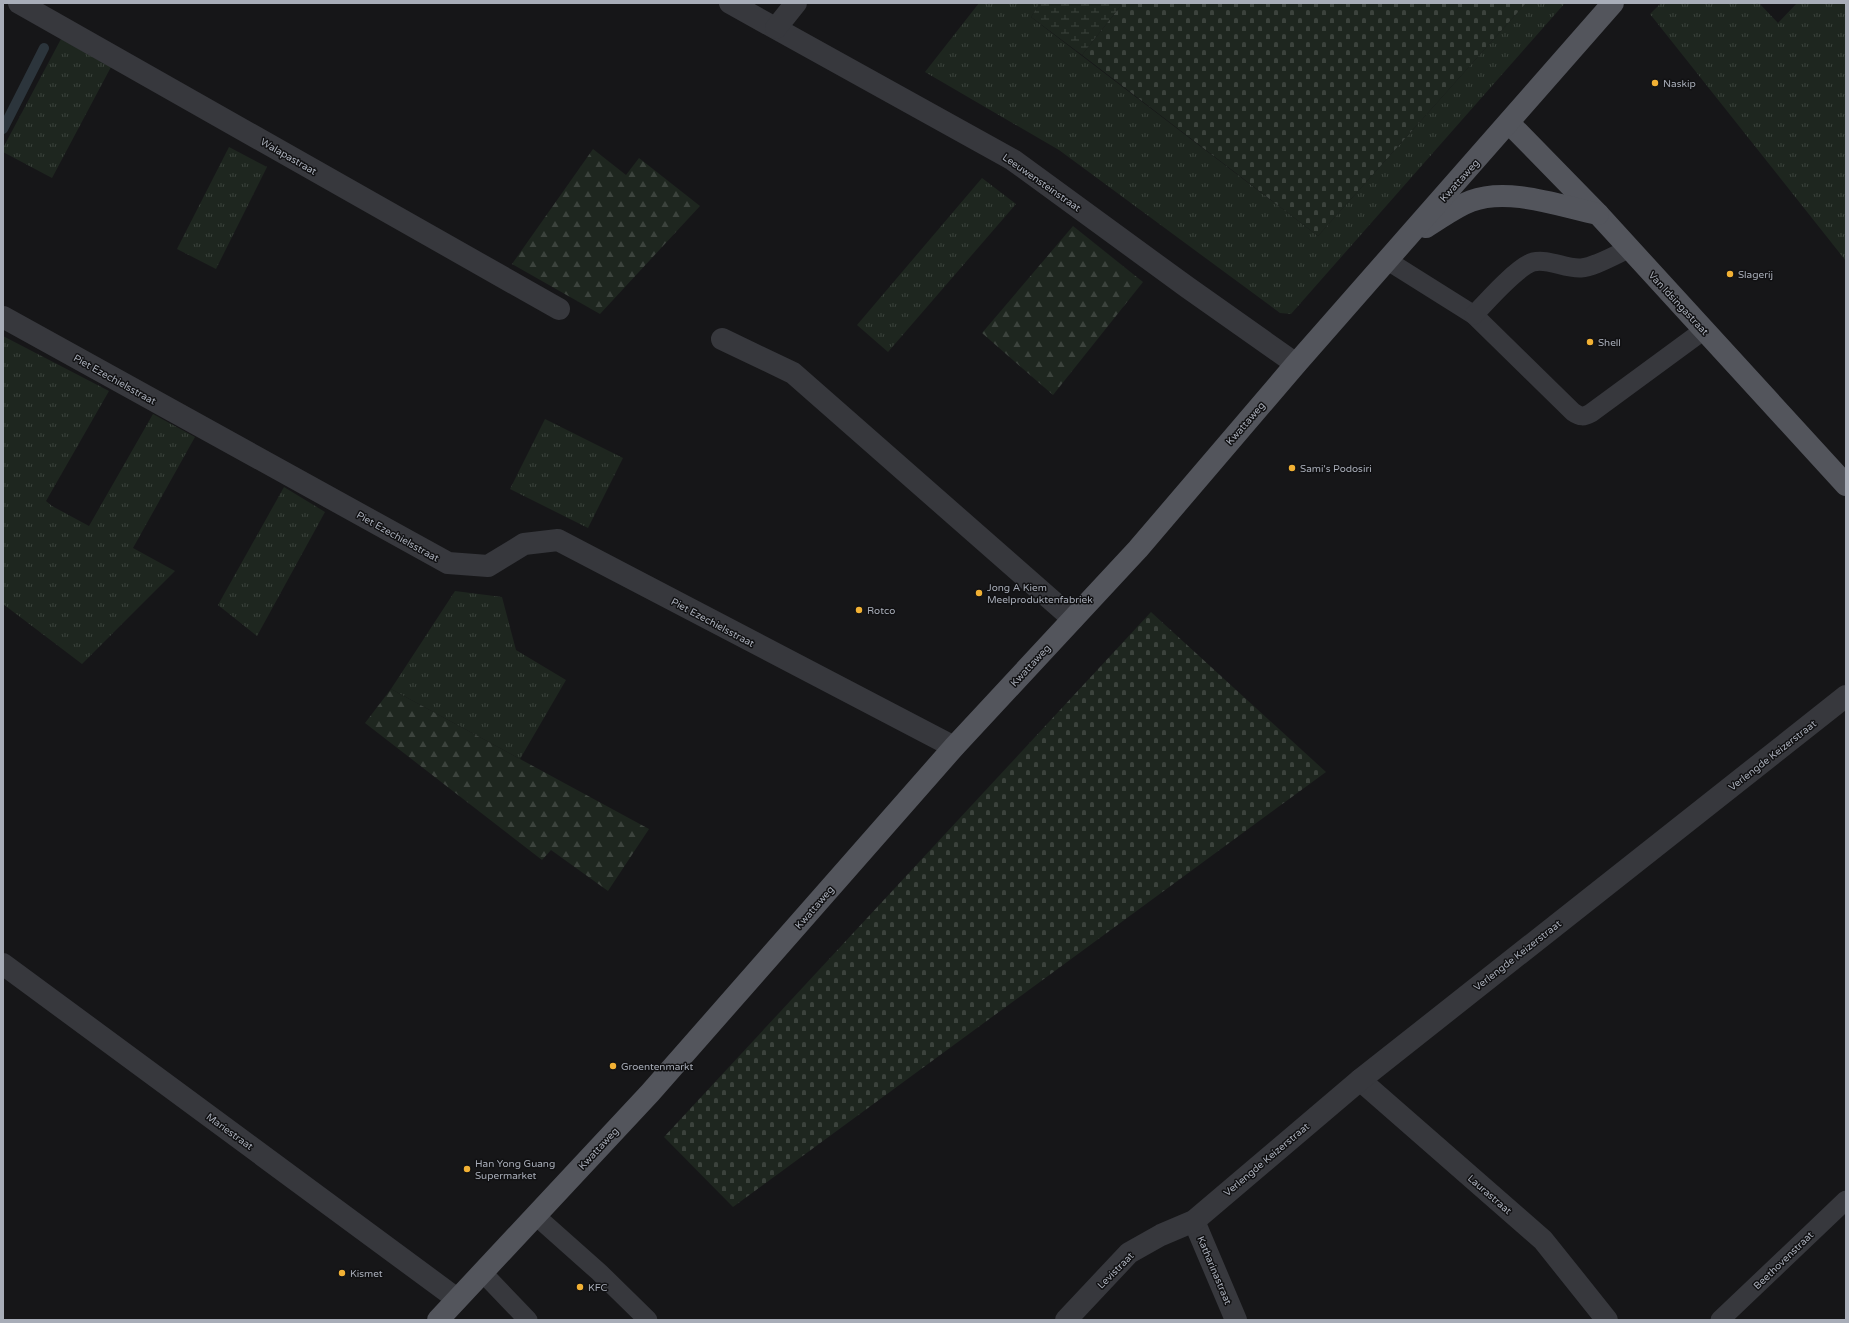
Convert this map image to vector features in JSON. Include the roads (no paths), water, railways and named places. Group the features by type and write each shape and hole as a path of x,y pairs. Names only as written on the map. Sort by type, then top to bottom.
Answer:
{"main road":[{"name":"Kwattaweg","path":"438,1320 650,1093 954,748 1138,549 1296,364 1613,3"},
{"name":"Van Idsingastraat","path":"1509,123 1598,214 1846,485"},
{"path":"1402,243 1456,208 1473,201 1486,198 1510,196 1598,214"}],"street":[{"name":"Leeuwensteinstraat","path":"730,3 1013,160 1187,287 1296,364"},
{"path":"776,28 796,3"},
{"name":"Walapastraat","path":"24,4 559,309"},
{"name":"Piet Ezechielsstraat","path":"3,317 448,563 488,566 524,544 558,540 954,748"},
{"path":"722,339 793,373 1073,619"},
{"name":"Verlengde Keizerstraat","path":"1194,1221 1360,1080 1846,696"},
{"name":"Mariestraat","path":"3,964 457,1299"},
{"name":"Laurastraat","path":"1360,1080 1543,1240 1607,1320"},
{"name":"Levistraat","path":"1066,1320 1129,1253 1161,1235 1194,1221"},
{"name":"Katharinastraat","path":"1194,1221 1236,1320"}],"lane":[{"path":"1474,315 1496,292 1526,265 1534,262 1542,262 1575,267 1586,267 1630,249"},
{"path":"1388,261 1474,315 1573,412 1581,416 1591,413 1704,330"},
{"name":"Beethovenstraat","path":"1720,1320 1846,1200"},
{"path":"536,1216 599,1272 648,1320"},
{"path":"482,1272 528,1320"}],"waterway":[{"path":"3,129 44,48"}],"place":[{"name":"Naskip","path":"1655,83"},
{"name":"Slagerij","path":"1730,274"},
{"name":"Shell","path":"1590,342"},
{"name":"Sami's Podosiri","path":"1292,468"},
{"name":"Jong A Kiem Meelproduktenfabriek","path":"979,593"},
{"name":"Rotco","path":"859,610"},
{"name":"Groentenmarkt","path":"613,1066"},
{"name":"Han Yong Guang Supermarket","path":"467,1169"},
{"name":"Kismet","path":"342,1273"},
{"name":"KFC","path":"580,1287"}]}
